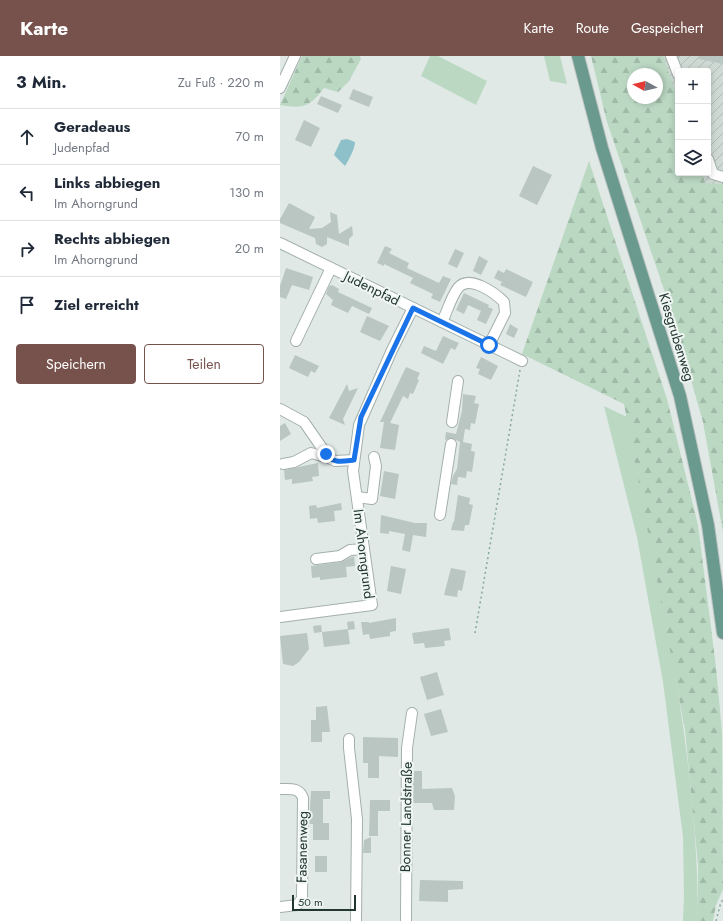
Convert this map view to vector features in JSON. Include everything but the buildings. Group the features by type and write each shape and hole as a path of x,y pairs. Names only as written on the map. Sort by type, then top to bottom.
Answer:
{"main road":[{"name":"Kiesgrubenweg","path":"578,56 602,148 680,396 708,525 723,633"}],"street":[{"path":"280,88 295,56"},
{"path":"671,56 676,68"},
{"path":"711,164 718,176"},
{"name":"Judenpfad","path":"280,243 522,361"},
{"name":"Judenpfad","path":"296,341 331,268"},
{"path":"442,322 458,288 465,284 471,283 482,287 504,302 505,308 489,345"},
{"name":"Im Ahorngrund","path":"280,617 372,605 356,497 353,471 354,460 361,417 413,308"},
{"path":"452,422 458,382"},
{"path":"280,409 304,422 329,458 335,461 354,460"},
{"path":"440,515 451,444"},
{"path":"283,464 294,462 311,453 322,456 326,454"},
{"path":"356,497 372,500 376,466 374,457"},
{"path":"316,559 340,556 350,550 364,549"},
{"name":"Bonner Landstraße","path":"406,921 407,748 412,713"},
{"path":"349,739 357,819 356,921"},
{"name":"Fasanenweg","path":"280,789 296,789 301,792 303,798 302,899 297,905 280,907"}],"path":[{"path":"475,633 522,361"},
{"path":"716,921 721,902 723,900"}],"shaded area":[{"path":"637,56 723,56 723,285 682,176 711,176 711,68 675,68 675,155 659,104 663,104 663,68 650,68"}],"green space":[{"path":"302,56 360,56 361,59 349,81 338,92 324,88 310,103 305,105 295,107 280,105"},
{"path":"430,56 438,56 487,81 476,105 421,76"},
{"path":"544,56 560,56 567,84 550,81"},
{"path":"591,56 663,56 675,92 675,176 703,176 705,183 723,184 723,532 703,422 672,313 607,122"},
{"path":"589,161 667,399 698,525 716,667 722,732 723,889 716,905 713,921 698,921 698,865 685,730 624,404 522,354"},
{"path":"604,406 627,417 663,605 684,731 691,794 696,857 698,921 683,921 683,837 663,682 637,537"}],"water":[{"path":"347,139 355,142 355,145 345,166 334,155 341,140"}],"route":[{"path":"326,454 329,458 335,461 354,460 358,437 358,425 361,417 413,308 489,345"}]}
